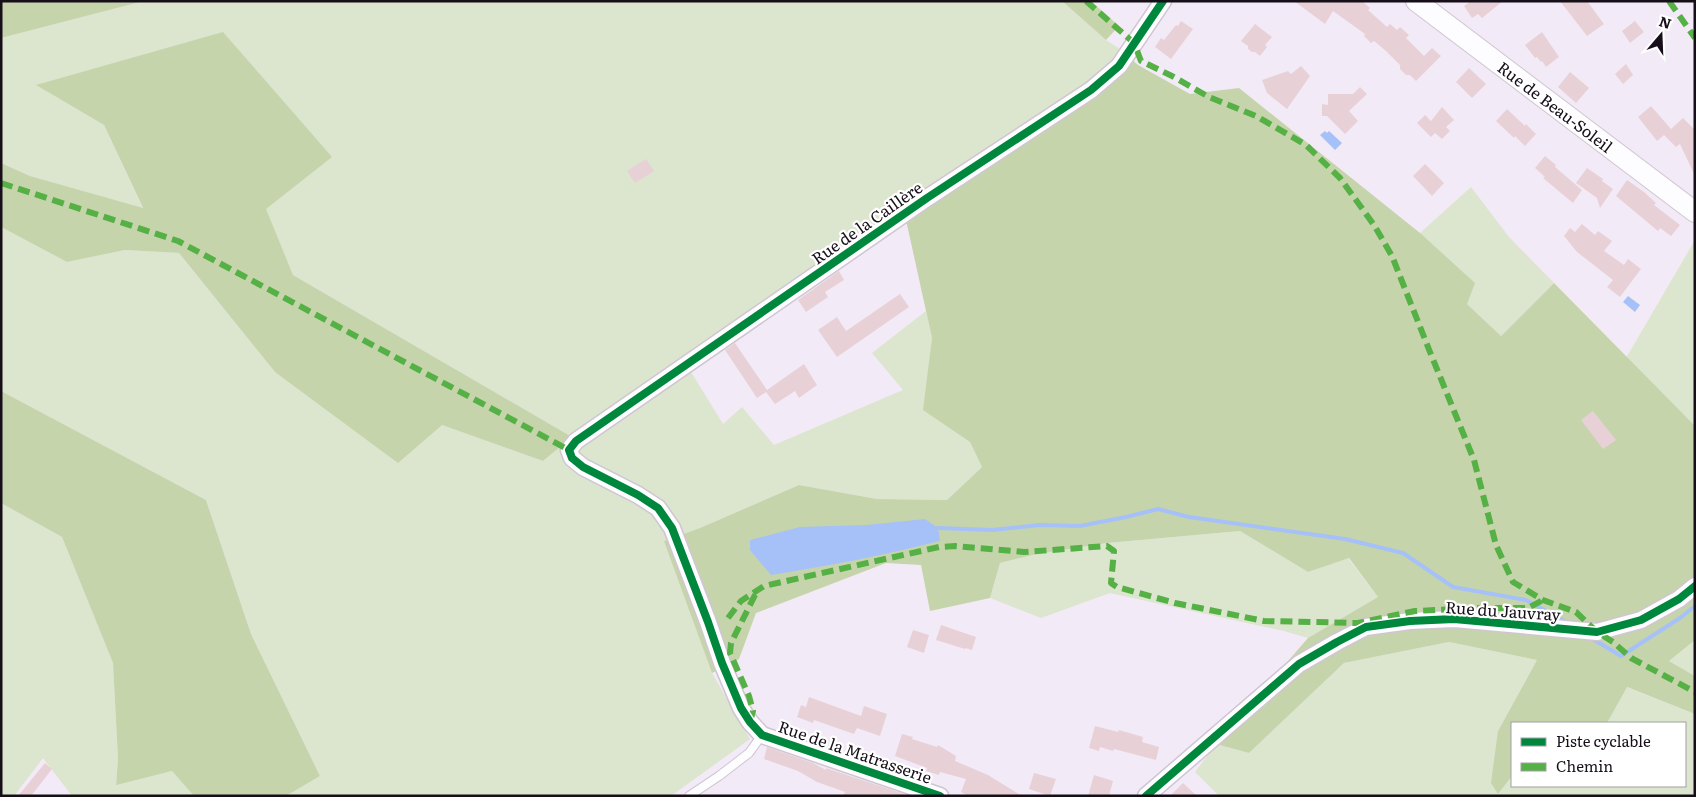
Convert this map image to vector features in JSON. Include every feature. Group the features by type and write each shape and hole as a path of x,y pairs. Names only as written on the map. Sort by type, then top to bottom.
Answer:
{"street":[{"name":"Rue de la Caillère","path":"762,735 741,708 722,663 675,537 658,508 638,495 583,466 572,458 569,450 584,435 919,203 1091,90 1119,66 1163,1"},
{"name":"Rue de Beau-Soleil","path":"1416,1 1695,212"},
{"name":"Rue du Jauvray","path":"1146,796 1299,664 1366,627 1410,621 1454,619 1597,632 1641,620 1678,599 1695,586"},
{"name":"Rue de la Matrasserie","path":"762,735 940,796"}],"lane":[{"path":"689,796 749,753 762,735"}],"green space":[{"path":"1,1 144,1 1,38"},
{"path":"144,1 1062,1 1106,40 1120,49 1097,83 683,359 723,424 742,407 774,445 903,390 872,353 926,311 932,338 924,410 970,442 982,467 947,500 877,499 799,485 700,528 665,541 712,673 750,739 671,796 286,796 320,776 251,634 206,500 1,391 1,227 67,262 125,250 179,253 275,372 442,425 543,461 572,437 293,275 265,209 36,85 104,125 143,209 30,176 1,163 1,38"},
{"path":"1062,1 1091,1 1119,26 1106,40"},
{"path":"223,32 332,157 266,209 293,275 572,437 543,461 442,425 398,463 275,372 179,253 125,250 67,262 1,227 1,163 30,176 143,208 104,125 36,85"},
{"path":"1120,49 1138,65 1190,94 1239,88 1420,233 1475,283 1467,304 1501,336 1554,283 1695,426 1695,640 1669,661 1695,676 1695,714 1627,687 1608,722 1511,722 1511,777 1498,794 1491,783 1498,731 1537,660 1449,642 1344,663 1249,753 1216,744 1308,638 1378,597 1349,558 1308,572 1240,531 1107,543 1037,554 1000,563 990,598 930,611 921,565 886,563 756,613 739,659 712,673 664,541 700,528 799,485 877,499 947,500 982,467 970,442 923,410 932,338 906,220 1097,83"},
{"path":"1471,187 1509,237 1554,283 1501,336 1467,304 1420,233"},
{"path":"1695,240 1695,426 1626,358"},
{"path":"1,391 206,500 251,634 320,776 286,796 194,796 172,771 116,785 118,759 113,663 62,537 1,503"},
{"path":"1,503 62,537 113,663 118,759 116,784 172,771 194,796 72,796 43,758 14,796 1,796"},
{"path":"1240,531 1308,572 1348,558 1378,597 1308,638 1284,631 1110,593 1041,618 990,598 1000,563 1037,554 1107,543"},
{"path":"1695,640 1695,676 1669,661"},
{"path":"1449,642 1537,660 1498,731 1498,794 1511,777 1511,787 1686,787 1686,722 1608,722 1626,687 1695,714 1695,796 1219,796 1195,772 1216,744 1249,753 1344,663"}],"water":[{"path":"1325,131 1327,133 1329,131 1342,143 1335,150 1320,135"},
{"path":"1628,296 1640,305 1635,312 1623,302"},
{"path":"925,519 938,528 940,541 814,568 771,575 750,550 750,540 800,527 867,525"}],"building":[{"path":"1294,1 1362,1 1370,8 1368,10 1387,27 1390,24 1397,30 1400,27 1409,35 1406,38 1424,56 1432,48 1441,56 1416,81 1400,69 1400,65 1386,51 1374,41 1371,43 1364,36 1365,34 1333,11 1325,24"},
{"path":"1471,1 1503,1 1482,18 1478,14 1472,18 1464,6"},
{"path":"1560,1 1587,1 1604,24 1587,36"},
{"path":"1181,21 1193,29 1171,59 1155,47 1161,38 1164,40"},
{"path":"1635,21 1644,32 1630,43 1622,31"},
{"path":"1255,24 1272,37 1265,45 1267,47 1260,56 1248,49 1248,46 1241,41"},
{"path":"1542,32 1559,57 1546,67 1542,61 1537,57 1535,58 1525,45"},
{"path":"1626,64 1633,75 1623,84 1615,74"},
{"path":"1301,66 1310,76 1287,109 1267,93 1262,80 1288,71 1291,74"},
{"path":"1469,68 1486,84 1472,98 1456,82"},
{"path":"1570,72 1589,88 1576,103 1558,87"},
{"path":"1360,87 1367,94 1349,111 1358,121 1345,134 1327,116 1322,116 1322,104 1328,105 1328,94 1353,94"},
{"path":"1651,106 1671,129 1683,118 1695,130 1695,176 1680,144 1676,147 1664,135 1657,141 1638,117"},
{"path":"1442,107 1454,120 1446,127 1450,131 1442,139 1435,133 1431,137 1417,123 1425,115 1431,121"},
{"path":"1507,109 1536,134 1525,146 1496,121"},
{"path":"1545,156 1582,190 1573,203 1543,178 1545,177 1535,168"},
{"path":"646,159 654,171 635,183 627,171"},
{"path":"1425,164 1444,183 1432,196 1413,176"},
{"path":"1587,168 1613,189 1600,208 1597,198 1576,183"},
{"path":"1627,180 1644,192 1656,203 1654,205 1680,225 1671,236 1660,228 1658,231 1616,196"},
{"path":"1582,224 1595,235 1598,231 1612,241 1604,251 1624,265 1628,259 1641,269 1620,297 1607,287 1613,280 1577,252 1564,236 1570,228 1575,232"},
{"path":"839,271 844,280 825,292 828,297 806,312 798,300"},
{"path":"900,294 909,307 837,357 818,330 837,317 846,331"},
{"path":"735,343 767,390 804,364 817,385 799,398 795,391 775,404 766,392 757,398 725,350"},
{"path":"1593,411 1616,440 1603,449 1581,420"},
{"path":"941,625 976,637 972,650 936,640"},
{"path":"913,630 929,635 924,653 907,647"},
{"path":"809,697 861,716 864,706 887,714 880,736 857,728 854,734 814,720 813,723 797,717 801,705 806,707"},
{"path":"1095,726 1143,737 1142,742 1159,747 1156,760 1114,749 1113,751 1100,747 1099,751 1089,748"},
{"path":"902,734 937,747 938,745 956,756 955,761 988,775 1022,796 968,796 961,792 966,779 940,772 939,775 926,771 927,768 895,756"},
{"path":"767,747 813,763 826,770 826,768 904,794 904,796 843,796 845,792 817,782 798,771 764,759"},
{"path":"45,763 52,769 31,796 18,796"},
{"path":"1034,773 1056,779 1050,796 1029,789"},
{"path":"1094,775 1113,781 1109,796 1088,796"},
{"path":"1183,783 1197,796 1170,796"}],"waterway":[{"path":"938,528 992,530 1040,525 1080,526 1158,509 1189,517 1345,539 1403,553 1453,587 1526,600 1568,623"},
{"path":"1591,638 1621,656 1680,618 1695,606"}],"marked path":[{"path":"1086,1 1134,43 1141,61 1209,97 1256,116 1306,145 1340,178 1374,225 1392,256 1474,460 1496,545 1513,582 1543,600 1576,612 1597,632 1613,642 1631,658 1695,692"},
{"path":"1669,1 1695,38"},
{"path":"1,183 178,241 569,450"},
{"path":"728,618 741,601 764,586 939,547 955,546 1024,552 1107,546 1114,551 1111,583 1117,587 1175,603 1264,621 1358,623 1415,611 1528,608 1543,600"},
{"path":"750,722 753,711 749,696 730,653 731,643 756,593"}],"cycle path":[{"path":"940,796 762,735 741,708 722,663 672,528 658,508 638,495 583,467 572,458 569,450 576,441 927,198 1091,90 1119,66 1163,1"},
{"path":"1146,796 1299,664 1366,627 1410,621 1454,619 1597,632 1641,620 1679,599 1695,586"}]}
